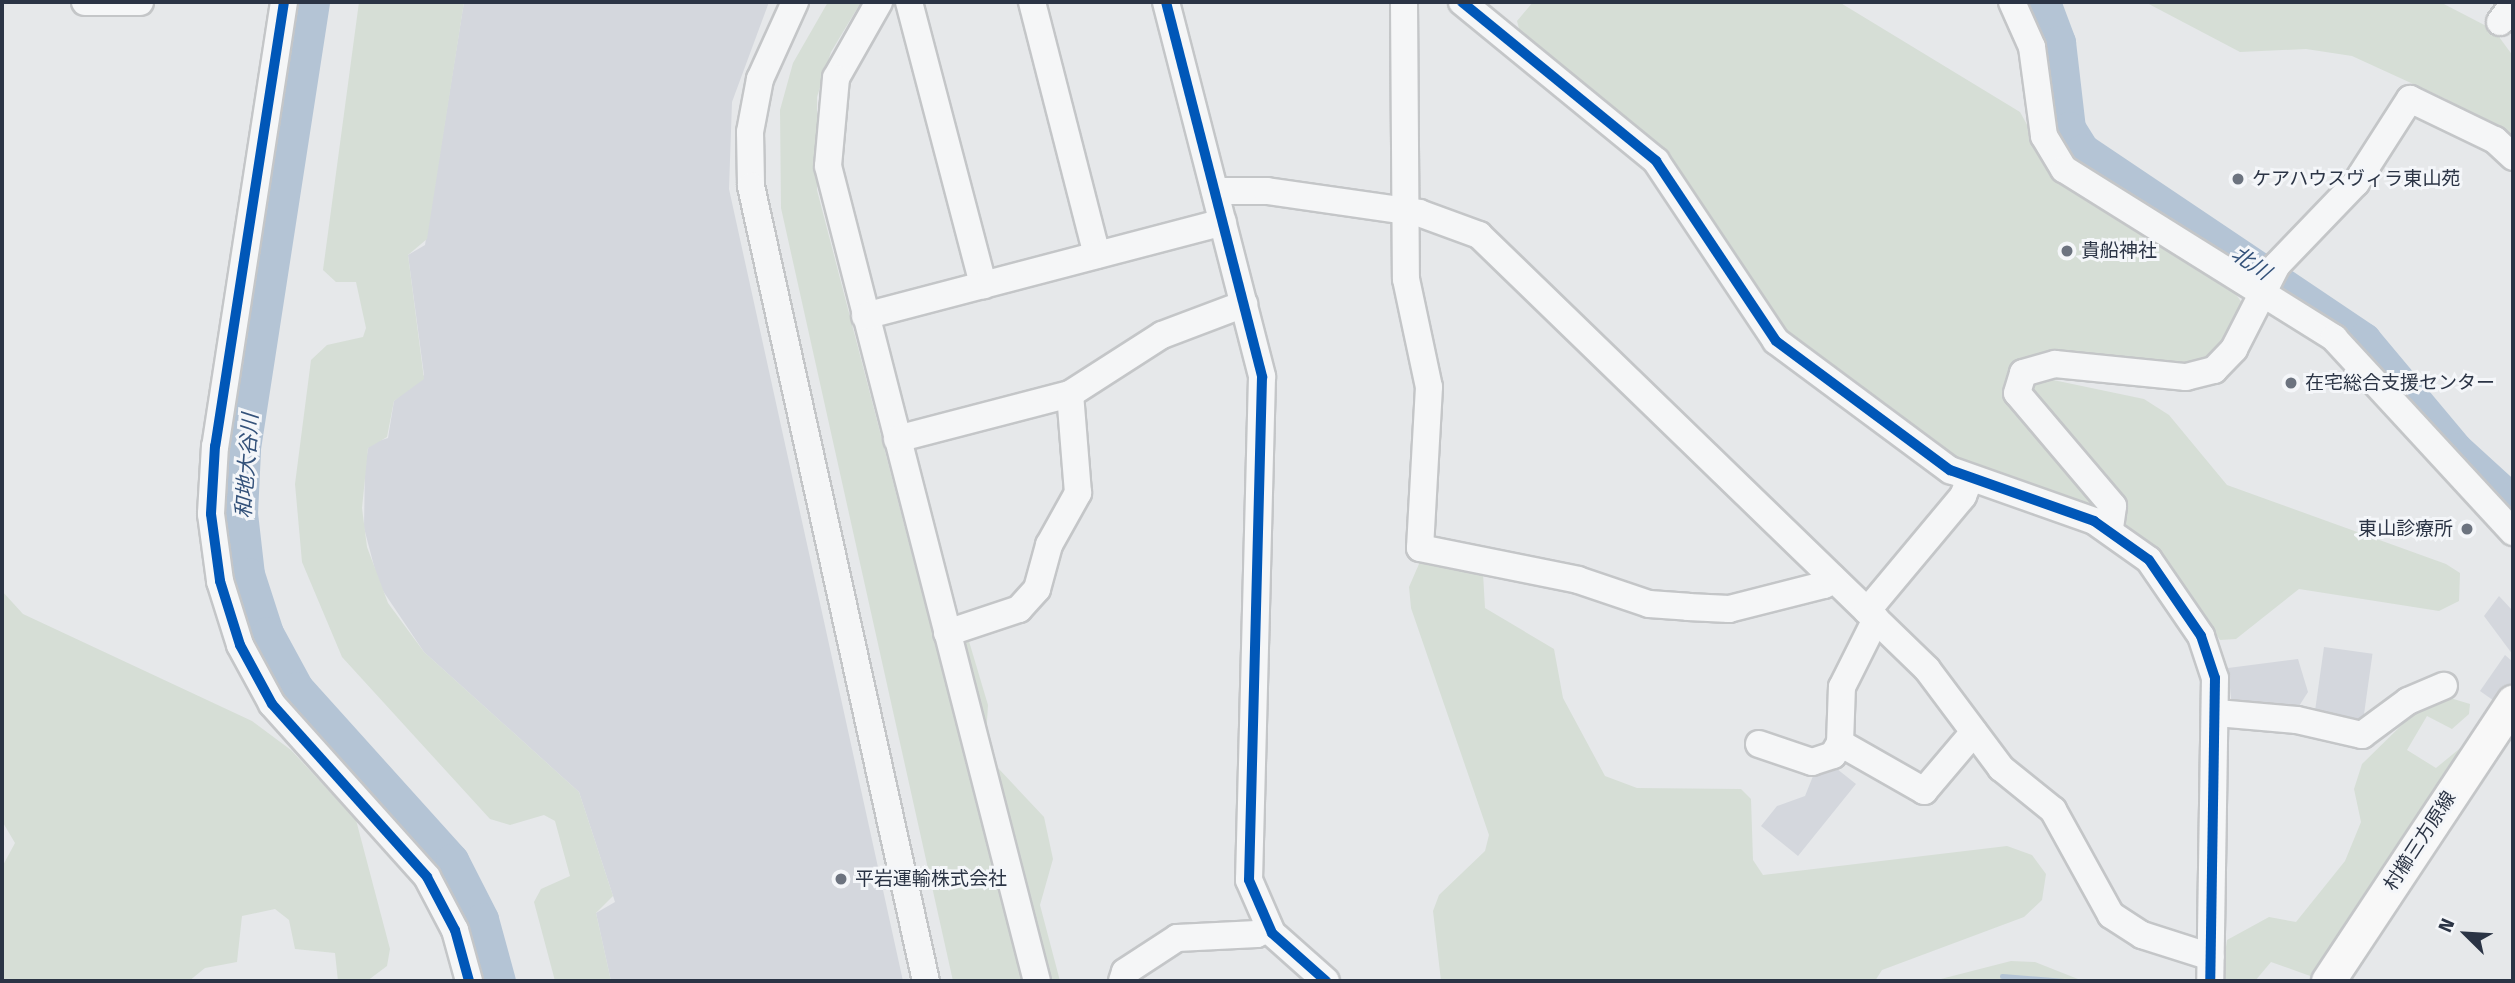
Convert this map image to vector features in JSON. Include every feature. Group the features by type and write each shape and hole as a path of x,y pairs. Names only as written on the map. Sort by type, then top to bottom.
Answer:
{"main road":[{"name":"村櫛三方原線","path":"2328,981 2513,702"}],"street":[{"path":"85,2 140,2"},
{"path":"284,2 215,446 211,514 220,580 240,645 272,704 427,877 455,930 469,981"},
{"path":"795,2 760,79 750,132 751,186 926,981"},
{"path":"879,2 836,78 826,144 865,316 1037,981"},
{"path":"909,2 983,285"},
{"path":"1031,2 1097,255"},
{"path":"1166,2 1244,304 1264,396 1245,861 1269,926 1326,981"},
{"path":"1404,2 1408,301 1429,387 1420,548 1578,580 1649,604 1688,607 1729,609 1824,585 1832,577"},
{"path":"1215,191 1228,187 1406,211 1460,224 1495,248 1937,679 2001,768 2053,810 2111,915 2210,969 2217,713 2215,678 2201,636 2149,559 2109,528 1970,480 1776,341 1656,160 1462,2"},
{"path":"2012,2 2032,47 2043,136 2064,169 2266,281 2352,352 2437,456 2513,532"},
{"path":"2109,528 2113,506 2017,393 2023,373 2055,364 2201,376 2234,349 2266,281 2356,183 2410,99 2495,140 2513,158"},
{"path":"865,316 1223,222"},
{"path":"897,439 1070,394 1162,335 1244,304"},
{"path":"947,633 1019,609 1037,589 1049,545 1078,493 1070,394"},
{"path":"1759,744 1819,763 1840,743 1842,687 1872,615 1963,496 1970,480"},
{"path":"2217,713 2297,720 2362,736 2408,701 2444,686"},
{"path":"1840,743 1924,791 1974,732"},
{"path":"1122,981 1125,972 1177,939 1257,934 1269,926"}],"shaded area":[{"path":"359,2 464,2 427,239 408,255 424,379 394,401 387,437 368,448 362,508 367,547 388,603 424,652 579,792 613,896 596,913 611,981 555,981 534,902 541,889 570,876 555,821 544,815 510,825 490,819 342,657 302,562 295,484 311,360 327,345 363,337 366,328 356,282 336,282 323,270"},
{"path":"464,2 769,2 732,102 729,189 903,981 611,981 596,913 615,902 579,792 424,652 379,585 364,528 365,465 369,444 388,438 394,401 424,375 408,255 425,245"},
{"path":"828,2 861,2 831,52 817,97 817,190 1023,981 953,981 781,208 780,110 793,63"},
{"path":"1533,2 1839,2 2020,112 2056,177 2235,293 2245,307 2211,366 2102,366 2012,381 2106,512 1956,460 1795,342 1765,310 1664,153 1521,36 1517,21"},
{"path":"2145,2 2440,2 2494,30 2513,56 2513,147 2446,99 2352,56 2306,49 2240,52"},
{"path":"2034,376 2144,399 2169,415 2227,485 2446,564 2460,573 2459,601 2439,611 2299,589 2236,639 2220,640 2158,552 2120,521 2027,399"},
{"path":"1422,557 1483,573 1485,608 1554,649 1563,698 1605,776 1637,788 1741,789 1751,799 1753,860 1763,875 2007,846 2032,855 2046,874 2042,900 2024,917 1882,970 1875,981 1441,981 1433,911 1439,895 1485,851 1489,835 1411,608 1409,587"},
{"path":"2,591 23,614 252,721 291,750 356,820 390,949 387,966 367,981 338,981 335,953 295,949 289,920 275,909 242,916 237,962 205,968 189,981 2,981 2,867 15,843 2,821"},
{"path":"2499,596 2513,611 2513,655 2484,616"},
{"path":"968,638 988,705 986,737 960,641"},
{"path":"2324,647 2373,654 2363,725 2314,718"},
{"path":"2505,655 2513,662 2513,680 2497,703 2480,691"},
{"path":"2298,659 2308,692 2294,714 2232,708 2228,668"},
{"path":"2447,697 2470,704 2469,714 2452,729 2427,716 2407,750 2436,768 2469,741 2313,977 2271,962 2255,981 2221,981 2227,940 2269,917 2296,922 2345,861 2361,822 2354,789 2362,764 2416,711"},
{"path":"1832,765 1856,784 1798,856 1761,826 1777,806 1805,796 1815,771"},
{"path":"998,768 1044,817 1053,859 1040,905 1060,981 1046,981"},
{"path":"2011,961 2035,962 2083,981 1933,981"}],"waterway":[{"name":"和地大谷川","path":"313,2 244,450 241,513 248,574 267,633 297,688 452,860 482,919 499,981"},
{"name":"北川","path":"2044,2 2059,42 2069,128 2083,150 2364,339 2456,449 2513,501"},
{"path":"2002,976 2064,981"}],"cycle path":[{"path":"284,2 215,446 211,514 220,581 240,645 272,704 427,877 455,930 469,981"},
{"path":"1166,2 1262,377 1249,880 1272,933 1326,981"},
{"path":"1462,2 1656,161 1776,341 1950,470 2094,521 2149,560 2201,636 2215,678 2210,981"}],"place":[{"name":"ケアハウスヴィラ東山苑","path":"2238,179"},
{"name":"貴船神社","path":"2067,251"},
{"name":"在宅総合支援センター","path":"2291,383"},
{"name":"東山診療所","path":"2467,529"},
{"name":"平岩運輸株式会社","path":"841,879"}]}
